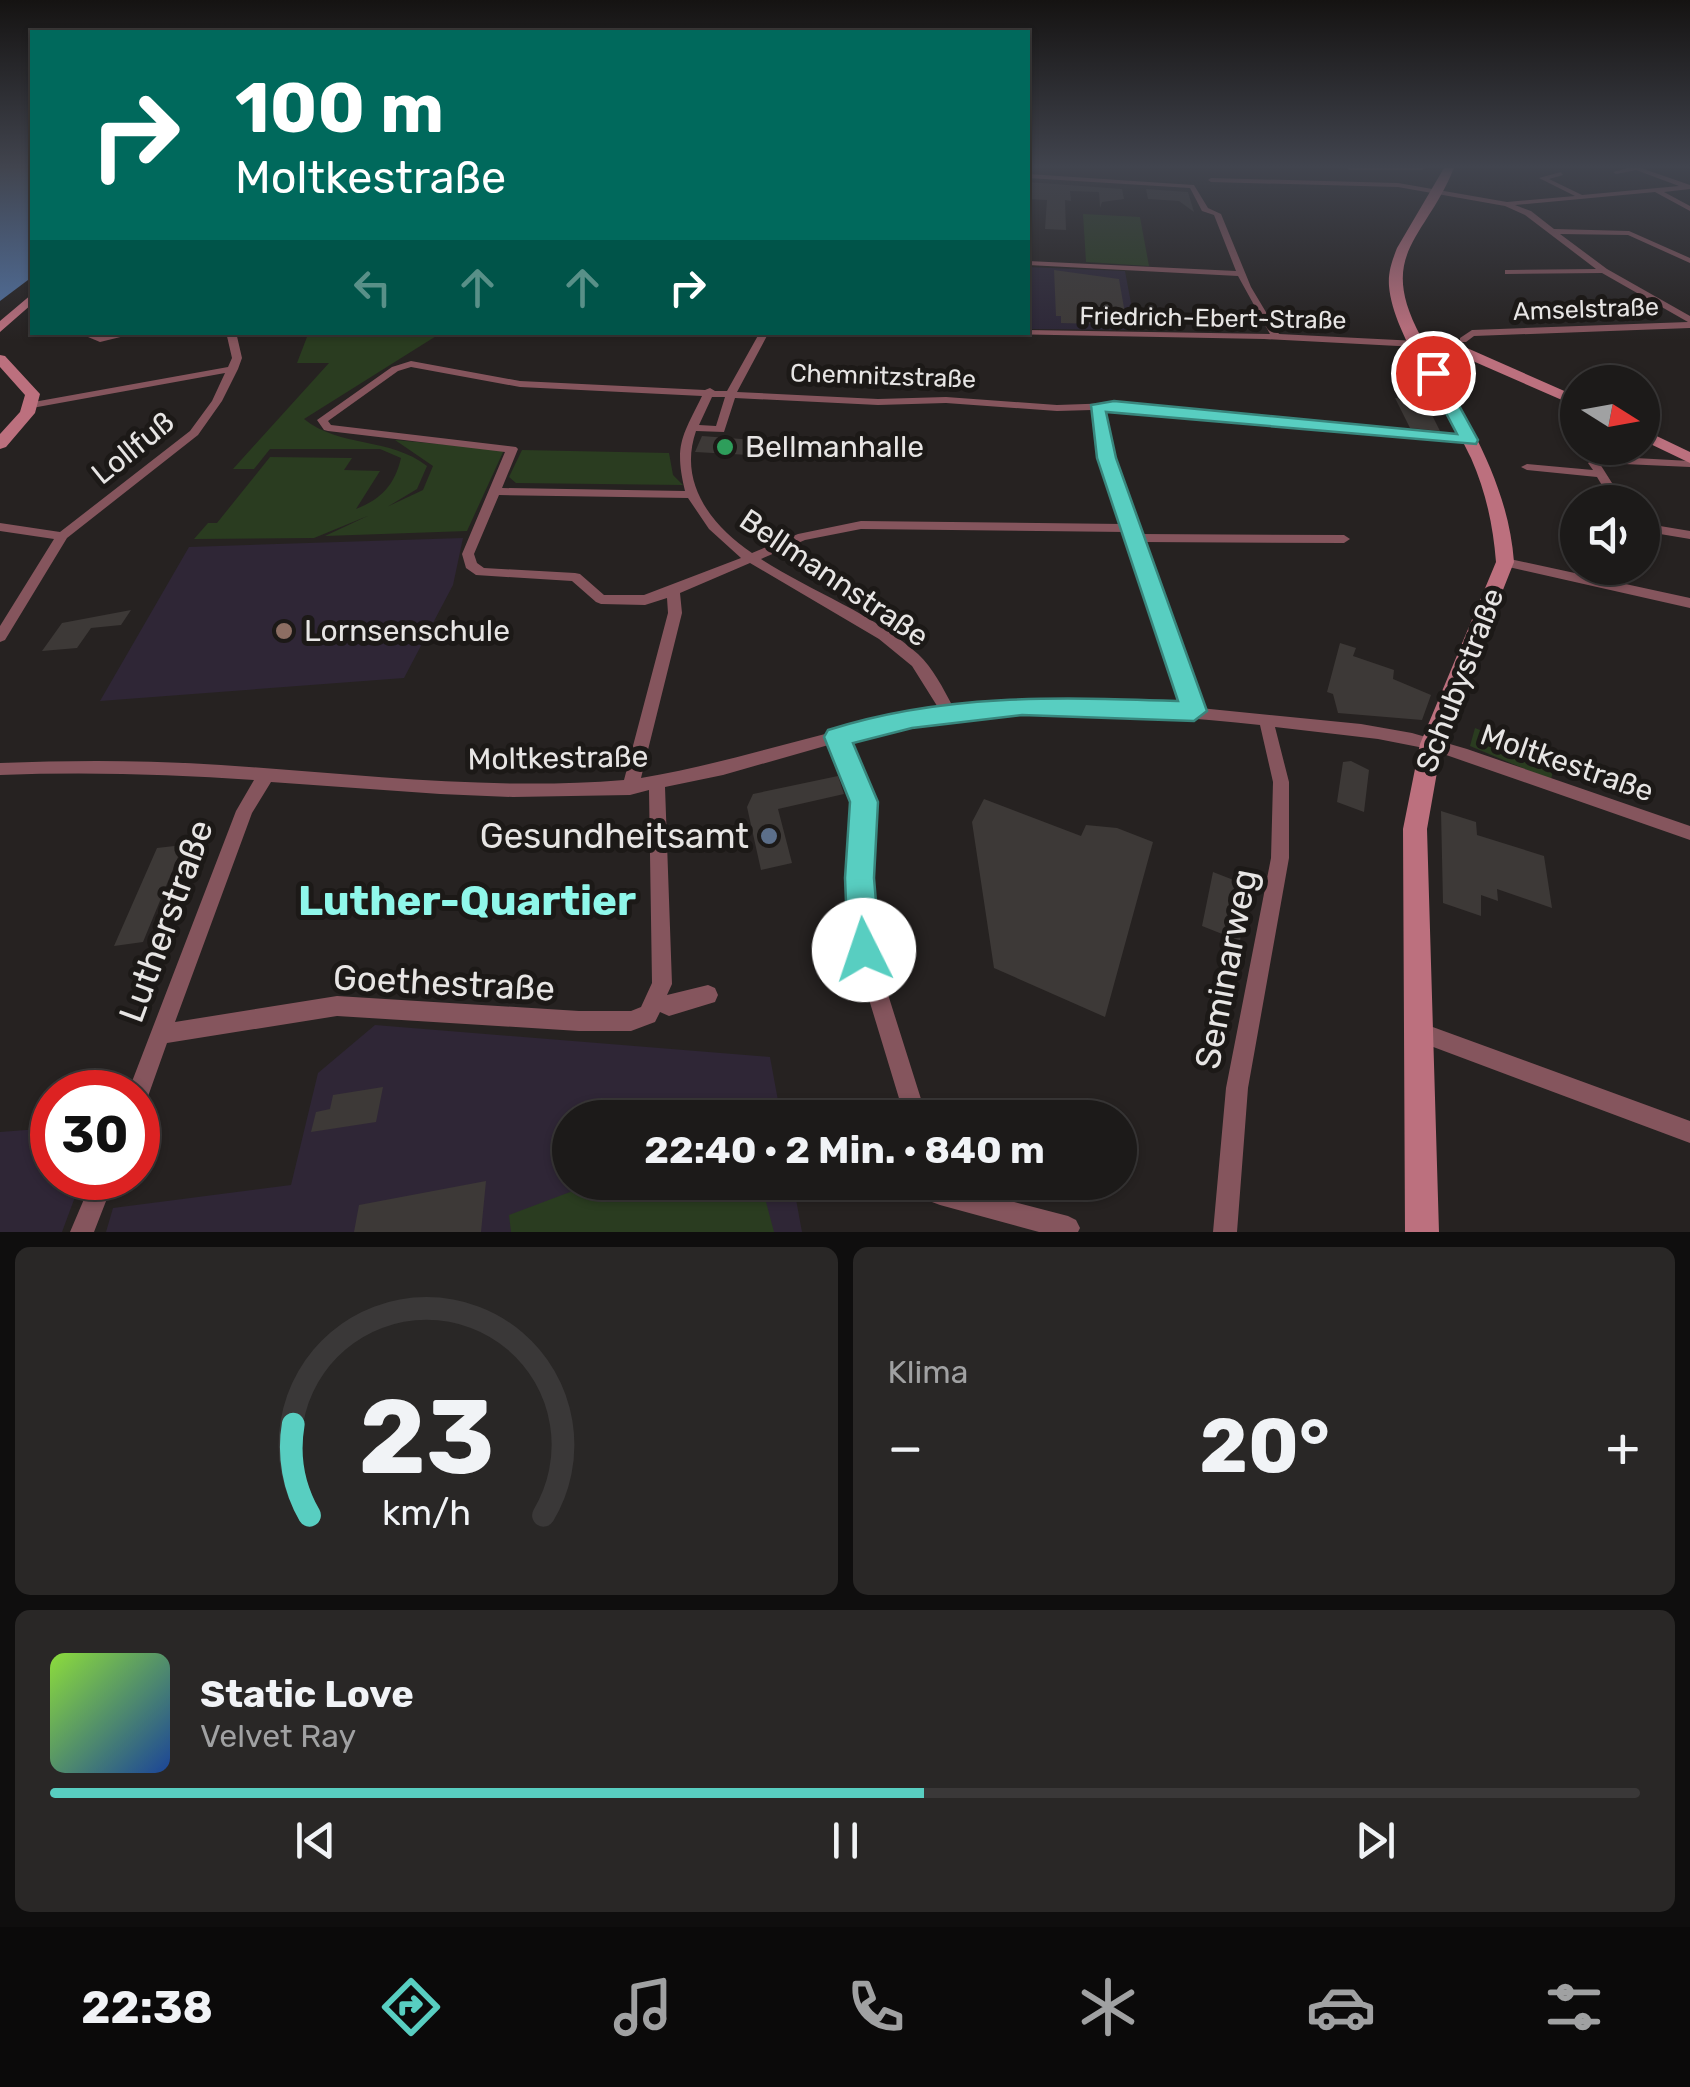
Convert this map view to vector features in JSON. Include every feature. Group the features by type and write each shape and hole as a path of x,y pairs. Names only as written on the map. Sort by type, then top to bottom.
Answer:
{"street":[{"path":"1222,225 1241,274 1276,336"},
{"name":"Schubystraße","path":"1421,225 1397,262 1398,297 1500,510 1504,562 1431,744 1415,828 1422,1232"},
{"path":"1541,225 1604,271 1690,322"},
{"path":"1549,231 1629,234 1690,262"},
{"path":"1672,268 1690,262"},
{"path":"1030,263 1241,274"},
{"path":"1508,272 1604,271"},
{"path":"0,328 30,300"},
{"name":"Amselstraße","path":"1463,340 1484,332 1690,322"},
{"name":"Friedrich-Ebert-Straße","path":"1030,332 1276,336 1418,344"},
{"path":"88,335 100,340 122,335"},
{"path":"0,444 32,406 233,369 237,348 231,335"},
{"path":"693,428 720,430 732,392 762,335"},
{"path":"1418,344 1462,351 1560,396"},
{"path":"0,359 29,385 32,406"},
{"name":"Chemnitzstraße","path":"493,492 512,449 328,428 322,420 395,369 411,364 506,382 878,402 946,400 1097,409 1114,406 1469,440"},
{"name":"Lollfuß","path":"62,536 184,444 217,401 233,369"},
{"path":"710,391 693,428 684,465 692,495 493,492 468,554 471,565 481,572 575,577 601,598 645,600 802,537 860,525 1344,538"},
{"path":"1097,409 1107,458 1194,711"},
{"path":"1660,444 1690,461"},
{"path":"1606,485 1594,463 1599,460 1690,461"},
{"path":"1527,467 1598,474"},
{"name":"Bellmannstraße","path":"692,495 711,522 752,558 909,654 931,678 949,712"},
{"path":"0,528 62,536 0,637"},
{"path":"1660,530 1690,535"},
{"path":"1504,562 1690,603"},
{"path":"630,788 675,613 674,591"},
{"name":"Moltkestraße","path":"0,770 101,765 480,788 630,788 724,771 837,737 949,712 1053,704 1194,711 1431,744 1690,833"},
{"name":"Seminarweg","path":"1224,1232 1236,1088 1280,858 1282,782 1266,720"},
{"path":"837,737 864,802 860,878 864,950 910,1100"},
{"name":"Lutherstraße","path":"148,1070 244,812 266,775"},
{"path":"657,785 662,984 658,1002"},
{"name":"Goethestraße","path":"162,1034 337,1006 631,1021 648,1015 658,1002 669,1006 708,996"},
{"path":"1417,1031 1690,1132"},
{"path":"82,1232 95,1200"},
{"path":"963,1200 1068,1228"}],"shaded area":[{"path":"1030,267 1125,271 1136,330 1030,329"},
{"name":"Lornsenschule","path":"463,538 453,585 404,678 100,701 189,547"},
{"path":"375,1025 770,1057 778,1100 552,1100 552,1200 796,1200 802,1232 106,1232 113,1208 291,1185 318,1073"},
{"path":"30,1130 30,1200 74,1200 62,1232 0,1232 0,1132"}],"green space":[{"path":"1084,225 1142,225 1149,266 1086,262"},
{"path":"438,335 304,419 333,434 413,457 427,466 417,489 382,510 314,538 194,539 208,523 217,523 270,457 352,458 344,470 380,471 356,509 380,495 395,476 401,458 380,449 270,449 254,469 233,469 329,363 297,363 307,337"},
{"path":"395,440 504,450 467,531 325,536 423,490 433,466"},
{"path":"522,450 669,453 673,475 683,485 516,483 509,477"},
{"path":"1475,728 1555,761 1551,780 1470,746"},
{"path":"552,1199 766,1200 774,1232 511,1232 509,1215"}],"water":[{"path":"0,225 30,225 30,278 0,301"}],"building":[{"path":"1045,225 1066,225 1066,230 1045,229"},
{"path":"1054,270 1119,279 1127,325 1061,323 1061,316 1056,316"},
{"path":"1402,385 1427,387 1438,408 1429,409 1440,431 1410,428 1395,398 1409,399"},
{"name":"Bellmanhalle","path":"702,436 755,440 749,455 695,452"},
{"path":"131,610 121,625 91,628 77,648 42,651 62,623"},
{"path":"1340,643 1356,648 1353,656 1394,670 1393,679 1431,695 1422,720 1338,713 1333,694 1327,692"},
{"path":"1351,761 1369,770 1364,812 1337,802 1343,762"},
{"name":"Gesundheitsamt","path":"838,776 844,794 778,809 792,863 761,870 747,807 753,794"},
{"path":"984,799 1081,836 1086,825 1117,828 1153,842 1105,1017 994,968 972,822"},
{"path":"1441,811 1476,822 1477,835 1544,856 1552,908 1497,889 1498,901 1481,895 1481,916 1443,903"},
{"path":"183,845 143,942 114,946 157,848"},
{"path":"1213,872 1249,886 1240,941 1202,926"},
{"path":"383,1087 376,1122 311,1132 316,1112 330,1109 333,1095"},
{"path":"486,1181 481,1232 354,1232 359,1205"}],"place":[{"name":"Bellmanhalle","path":"725,447"},
{"name":"Lornsenschule","path":"284,631"},
{"name":"Gesundheitsamt","path":"769,836"}],"district":[{"name":"Luther-Quartier","path":"467,901"}],"route":[{"path":"864,950 860,878 864,802 837,737 912,718 1022,705 1194,711 1107,458 1097,409 1114,406 1469,440 1433,373"}]}
